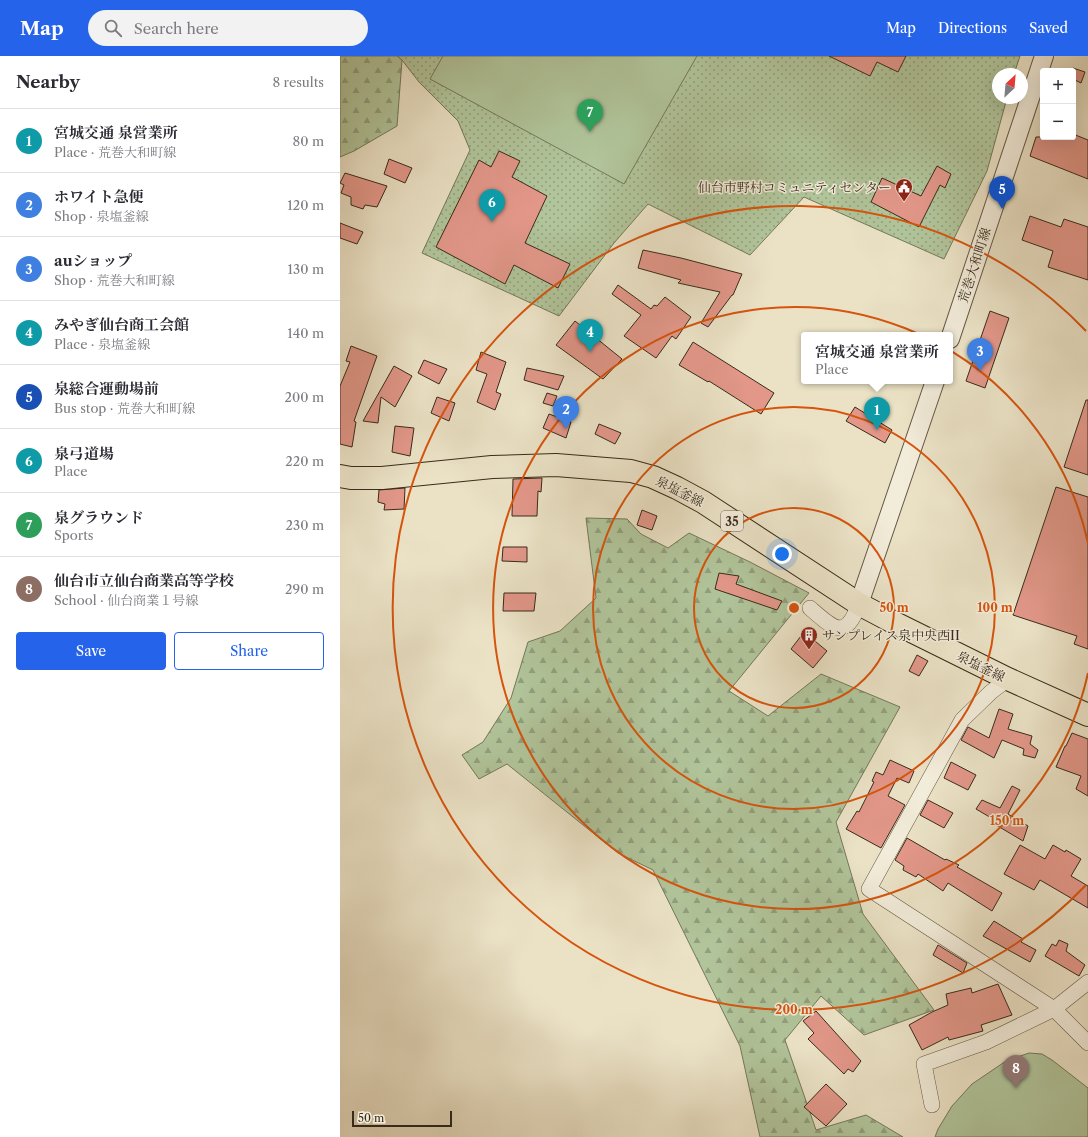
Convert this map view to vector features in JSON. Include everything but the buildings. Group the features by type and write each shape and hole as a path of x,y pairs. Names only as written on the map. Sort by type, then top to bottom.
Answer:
{"main road":[{"name":"泉塩釜線","path":"340,476 351,478 382,478 492,467 556,465 631,471 653,477 678,488 703,502 859,604 1008,679 1088,715"}],"street":[{"name":"荒巻大和町線","path":"952,332 1044,56"},
{"path":"810,608 826,622 836,628 844,628 849,624 855,615 934,384"},
{"path":"1008,679 991,692 962,720 868,889 1054,1009 1088,1043"},
{"path":"932,1105 924,1064 986,1042 1054,1009 1088,982"}],"green space":[{"path":"340,56 397,56 402,60 397,126 354,151 340,157"},
{"path":"397,56 1020,56 1016,68 992,68 992,104 1005,104 987,171 944,259 804,197 750,255 648,204 614,243 559,316 422,253 470,150 458,121 419,82 402,60"},
{"path":"443,56 697,56 624,184 430,79"},
{"path":"586,518 627,519 641,534 668,548 689,533 750,562 809,593 729,691 768,716 821,674 900,707 836,822 863,914 934,1010 864,1035 821,996 785,1040 816,1130 866,1115 903,1137 760,1137 740,1046 653,870 618,853 507,764 479,779 462,755 483,742 511,698 528,642 560,631 596,598"},
{"path":"1029,1053 1042,1054 1088,1088 1088,1137 935,1137 938,1129 952,1106 972,1084 1006,1061"}],"place":[{"name":"泉グラウンド","path":"590,132"},
{"name":"仙台市野村コミュニティセンター","path":"904,202"},
{"name":"泉総合運動場前","path":"1002,209"},
{"name":"泉弓道場","path":"492,222"},
{"name":"みやぎ仙台商工会館","path":"590,352"},
{"name":"auショップ","path":"980,371"},
{"name":"ホワイト急便","path":"566,429"},
{"name":"宮城交通 泉営業所","path":"877,430"},
{"name":"サンプレイス泉中央西II","path":"809,650"},
{"name":"仙台市立仙台商業高等学校","path":"1016,1088"}]}
